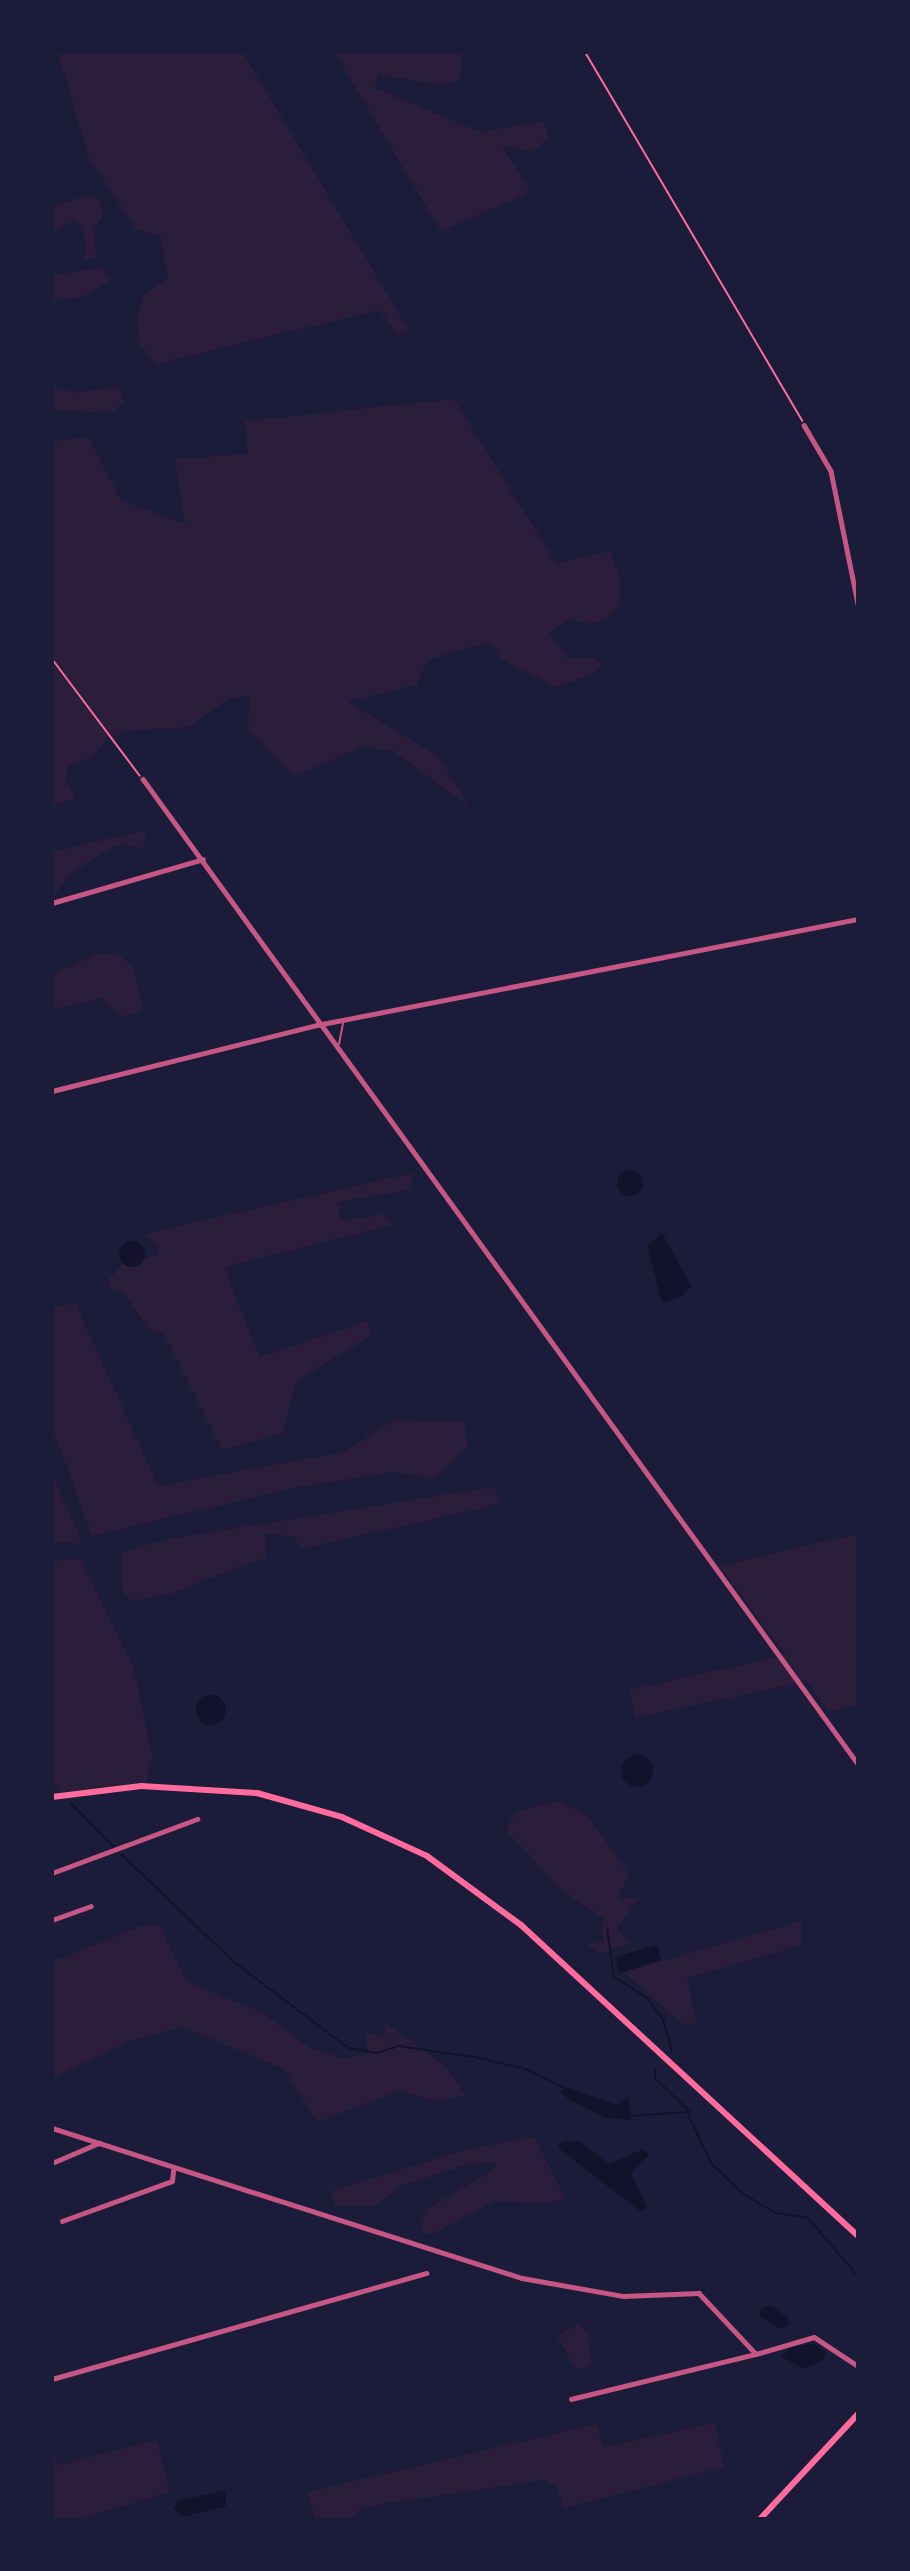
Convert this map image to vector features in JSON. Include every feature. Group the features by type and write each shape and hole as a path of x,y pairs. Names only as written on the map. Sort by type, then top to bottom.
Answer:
{"main road":[{"path":"52,1797 141,1786 257,1793 342,1817 417,1851 521,1925 858,2236"},
{"path":"761,2518 858,2414"}],"street":[{"path":"804,425 831,471 858,604"},
{"path":"142,779 203,859 335,1051 858,1764"},
{"path":"52,904 203,859"},
{"path":"52,1091 317,1025 858,919"},
{"path":"52,1873 197,1819"},
{"path":"52,1920 90,1906"},
{"path":"52,2128 173,2171 522,2278 603,2294 699,2292 756,2354"},
{"path":"52,2163 99,2143"},
{"path":"62,2221 172,2181 173,2171"},
{"path":"52,2379 426,2273"},
{"path":"571,2399 756,2354 814,2337 858,2366"}],"lane":[{"path":"335,1051 343,1021"}],"path":[{"path":"585,52 804,425"},
{"path":"52,659 142,779"}],"shaded area":[{"path":"58,53 243,53 410,332 398,334 379,310 156,364 140,345 137,316 144,294 168,278 160,236 136,229 89,158"},
{"path":"335,53 461,53 461,79 442,85 378,75 375,88 481,132 544,121 549,139 531,151 502,145 531,192 441,231"},
{"path":"88,195 99,199 103,215 94,231 96,257 85,261 85,236 76,220 55,230 53,254 53,206"},
{"path":"100,268 112,279 82,297 53,300 53,275"},
{"path":"53,386 75,393 118,387 125,403 110,413 53,410"},
{"path":"454,399 556,563 610,551 620,579 620,604 608,618 592,624 570,619 549,633 568,658 595,658 602,665 593,673 557,688 502,660 489,642 428,660 417,685 347,701 438,756 470,807 393,751 362,747 294,776 248,729 249,696 230,698 189,727 132,730 107,739 93,757 68,766 66,780 76,798 53,805 53,441 89,437 121,500 185,524 175,459 248,454 245,421"},
{"path":"141,831 147,835 142,850 126,844 112,848 71,873 53,897 53,852"},
{"path":"95,955 119,955 134,968 143,1010 121,1017 103,998 53,1009 53,974"},
{"path":"630,1170 640,1173 643,1183 640,1193 630,1196 620,1193 617,1183 620,1173"},
{"path":"413,1173 411,1190 336,1202 342,1221 385,1214 392,1225 224,1267 260,1357 368,1321 371,1336 296,1381 283,1433 222,1450 164,1334 147,1328 124,1292 113,1292 108,1280 125,1262 158,1255 157,1244 143,1234"},
{"path":"662,1233 691,1286 682,1297 662,1303 647,1246"},
{"path":"132,1241 141,1245 145,1254 141,1263 132,1267 123,1263 119,1254 123,1245"},
{"path":"75,1302 158,1486 344,1452 394,1420 464,1422 468,1445 436,1478 393,1472 293,1488 92,1536 53,1430 53,1308"},
{"path":"52,1474 79,1534 80,1544 53,1542"},
{"path":"493,1487 501,1501 486,1507 301,1549 294,1537 265,1533 266,1557 170,1594 132,1601 123,1592 121,1552 169,1539"},
{"path":"857,1534 857,1705 828,1712 807,1681 635,1718 630,1690 786,1655 719,1566"},
{"path":"81,1559 134,1669 153,1759 146,1782 60,1793 53,1785 52,1561"},
{"path":"211,1695 217,1696 225,1704 225,1716 217,1724 211,1725 205,1724 197,1716 196,1710 197,1704 205,1696"},
{"path":"637,1755 648,1760 653,1771 648,1782 637,1787 626,1782 621,1771 626,1760"},
{"path":"558,1801 586,1814 629,1874 618,1899 640,1897 617,1928 630,1943 600,1954 587,1944 603,1942 603,1918 564,1892 506,1831 515,1812"},
{"path":"801,1921 802,1945 687,1978 697,2023 685,2026 624,1972"},
{"path":"160,1925 186,1981 263,2013 308,2047 342,2058 369,2054 365,2034 385,2036 384,2022 445,2066 466,2096 438,2101 399,2091 317,2122 284,2069 182,2027 133,2040 53,2078 53,1961 141,1926"},
{"path":"657,1945 661,1960 619,1973 615,1957"},
{"path":"568,2088 616,2105 628,2096 631,2120 606,2118 570,2100 560,2092"},
{"path":"534,2137 565,2197 551,2203 495,2201 431,2235 421,2231 425,2210 492,2171 496,2162 469,2164 401,2186 375,2206 335,2205 331,2191 464,2150"},
{"path":"563,2141 580,2141 609,2164 643,2149 649,2155 631,2173 647,2208 640,2211 557,2147"},
{"path":"771,2305 788,2318 789,2325 780,2329 760,2317 759,2309"},
{"path":"578,2324 588,2333 591,2365 582,2369 574,2367 557,2336"},
{"path":"814,2344 826,2352 823,2360 803,2369 781,2356 791,2347"},
{"path":"715,2423 724,2467 563,2508 557,2487 546,2480 375,2505 358,2510 355,2518 315,2518 307,2492 597,2424 603,2447"},
{"path":"157,2440 170,2492 83,2518 53,2518 53,2457 60,2465"},
{"path":"226,2490 226,2506 182,2517 174,2509 178,2501"}],"waterway":[{"path":"71,1803 114,1847"},
{"path":"121,1854 234,1962 348,2048 376,2053 399,2046 479,2058 526,2069 567,2089"},
{"path":"607,1928 614,1977 647,1998 663,2019 672,2052"},
{"path":"655,2070 655,2078 690,2112"},
{"path":"630,2116 687,2112 711,2163 742,2193 775,2213 807,2217 858,2276"}]}
